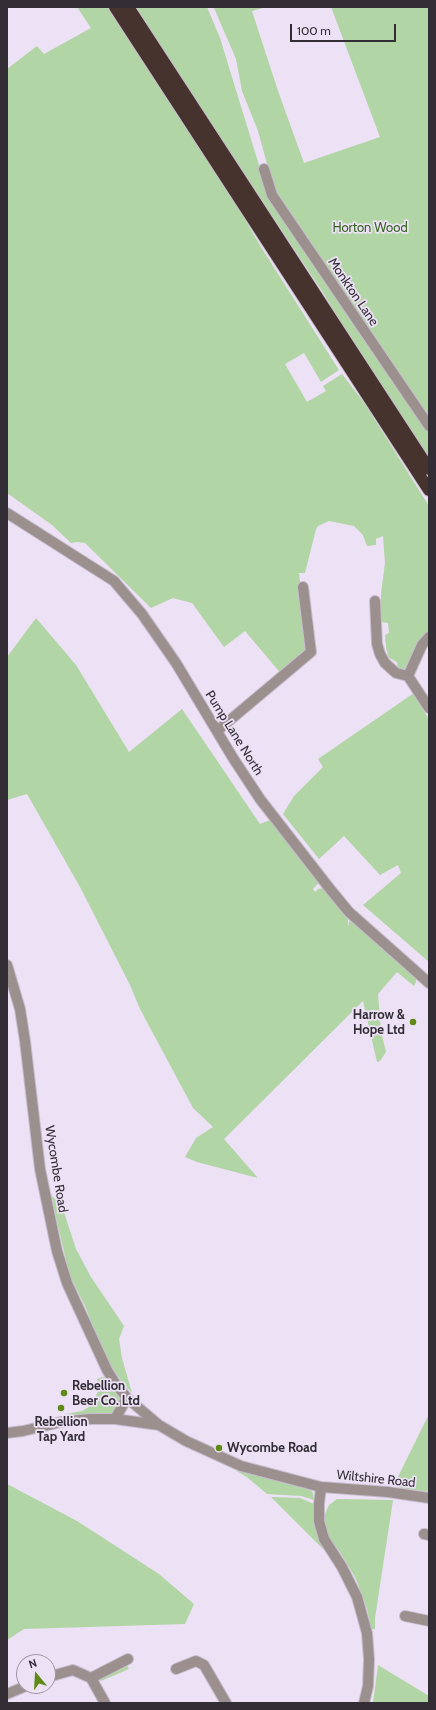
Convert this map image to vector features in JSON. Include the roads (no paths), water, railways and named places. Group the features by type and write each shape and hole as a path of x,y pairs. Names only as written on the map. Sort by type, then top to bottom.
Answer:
{"highway":[{"path":"115,7 429,490"},
{"path":"128,7 429,469"}],"street":[{"name":"Monkton Lane","path":"264,169 272,195 429,426"},
{"name":"Pump Lane North","path":"7,513 114,581 142,614 176,663 216,731 260,799 349,912 429,983"},
{"path":"216,731 312,652 303,587"},
{"path":"375,601 377,644 380,654 385,663 396,672 408,676 429,708"},
{"path":"408,676 422,645 429,637"},
{"name":"Wycombe Road","path":"7,965 20,1009 26,1040 40,1169 57,1251 66,1283 107,1370 127,1398 158,1425 186,1441 241,1466 321,1487"},
{"path":"115,1419 127,1398"},
{"path":"7,1433 23,1431 61,1422 90,1419 115,1419 158,1425"},
{"path":"321,1487 319,1521 324,1539 342,1567 357,1597 367,1633 369,1659 368,1686 364,1703"},
{"name":"Wiltshire Road","path":"321,1487 388,1492 429,1498"},
{"path":"405,1616 429,1621"},
{"path":"91,1678 128,1659"},
{"path":"176,1669 184,1661 196,1661 204,1665 226,1703"},
{"path":"56,1675 73,1670 91,1678 105,1703"}],"place":[{"name":"Harrow & Hope Ltd","path":"413,1022"},
{"name":"Rebellion Beer Co. Ltd","path":"64,1393"},
{"name":"Rebellion Tap Yard","path":"61,1408"},
{"name":"Wycombe Road","path":"219,1448"}],"park label":[{"name":"Horton Wood","path":"370,228"}]}
